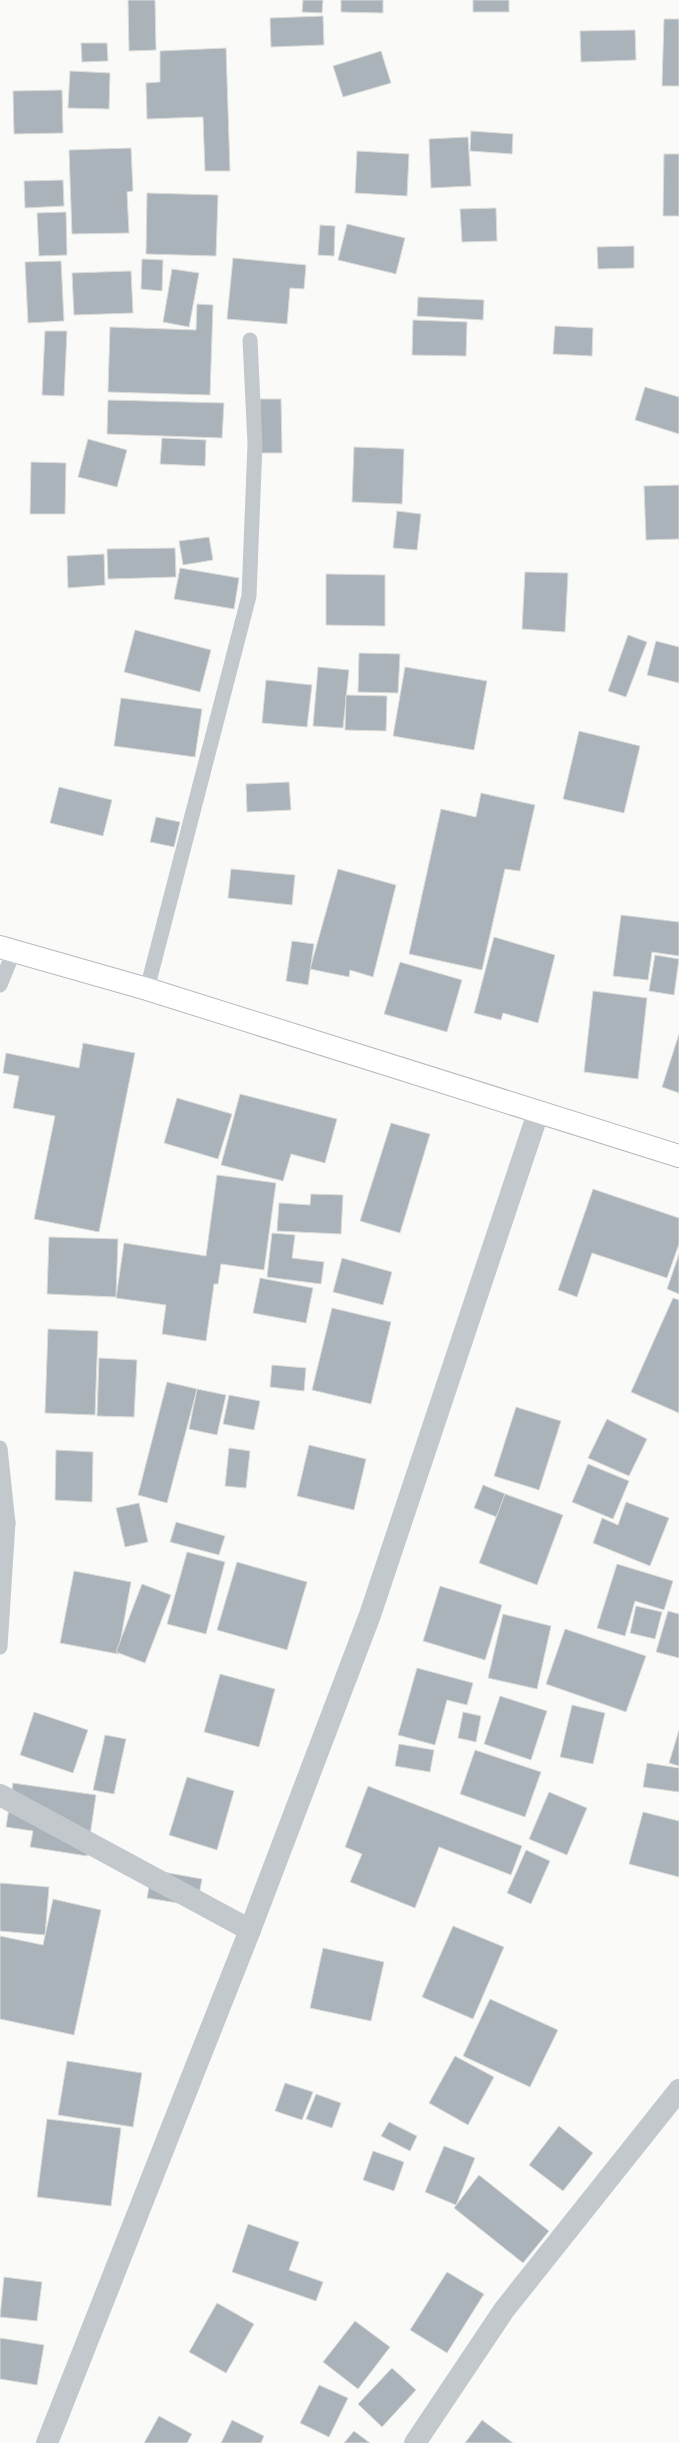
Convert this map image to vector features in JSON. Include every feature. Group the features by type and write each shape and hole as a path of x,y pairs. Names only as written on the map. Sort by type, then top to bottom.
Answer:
{"main road":[{"path":"7,949 147,989 538,1113 679,1156"}],"street":[{"path":"47,2443 250,1930 370,1615 538,1113"},
{"path":"0,1795 250,1930"},
{"path":"415,2443 504,2310 679,2090"}],"lane":[{"path":"147,989 249,596 255,444 250,340"},
{"path":"0,985 7,949"},
{"path":"0,1448 4,1522 0,1647"}],"building":[{"path":"128,0 155,0 156,50 129,51"},
{"path":"303,0 323,0 322,13 302,12"},
{"path":"341,0 383,0 383,13 341,12"},
{"path":"473,0 509,0 509,12 473,12"},
{"path":"323,16 324,45 271,47 270,18"},
{"path":"664,19 679,19 679,86 662,86"},
{"path":"635,30 636,60 581,62 580,31"},
{"path":"81,43 107,43 108,61 82,62"},
{"path":"226,48 230,171 205,171 203,117 147,119 146,83 160,82 160,51"},
{"path":"381,51 391,83 343,97 333,66"},
{"path":"70,71 110,73 109,109 68,108"},
{"path":"62,90 63,133 14,134 13,91"},
{"path":"471,131 513,134 512,154 470,151"},
{"path":"468,137 471,186 431,188 429,139"},
{"path":"131,148 133,191 127,192 129,233 72,234 69,150"},
{"path":"357,151 409,154 407,196 355,193"},
{"path":"664,154 679,154 679,216 663,216"},
{"path":"63,180 64,206 25,208 24,181"},
{"path":"147,193 218,195 216,256 146,254"},
{"path":"496,208 497,241 462,242 460,209"},
{"path":"66,212 67,255 39,256 37,213"},
{"path":"347,224 405,238 396,274 338,260"},
{"path":"320,225 335,226 334,256 318,255"},
{"path":"634,246 634,268 598,269 597,247"},
{"path":"233,258 306,265 304,289 290,288 287,324 227,319"},
{"path":"142,259 163,260 162,291 141,289"},
{"path":"61,261 64,321 28,323 25,262"},
{"path":"172,269 199,273 189,327 163,322"},
{"path":"131,271 133,313 74,315 72,273"},
{"path":"418,297 484,300 483,320 417,316"},
{"path":"197,304 213,305 210,395 108,392 110,327 196,330"},
{"path":"413,320 467,322 466,356 412,355"},
{"path":"555,326 593,328 592,356 553,354"},
{"path":"45,331 67,331 64,396 42,395"},
{"path":"645,387 679,397 679,434 635,420"},
{"path":"260,399 281,399 282,453 261,453"},
{"path":"108,400 224,403 222,438 107,434"},
{"path":"162,438 206,440 205,466 160,464"},
{"path":"88,439 127,450 117,487 78,477"},
{"path":"354,447 404,449 402,504 352,502"},
{"path":"31,462 66,463 65,514 30,514"},
{"path":"679,485 679,539 646,540 644,486"},
{"path":"397,511 421,514 417,550 393,548"},
{"path":"209,537 213,560 183,565 179,541"},
{"path":"175,548 176,577 108,579 107,549"},
{"path":"104,554 105,585 68,588 67,556"},
{"path":"180,568 239,578 234,609 174,599"},
{"path":"525,572 568,573 565,632 522,629"},
{"path":"326,574 385,575 385,626 326,625"},
{"path":"135,630 211,650 200,692 124,672"},
{"path":"628,635 647,642 626,697 608,691"},
{"path":"656,641 679,647 679,683 647,675"},
{"path":"359,653 400,654 398,693 358,692"},
{"path":"318,667 349,670 343,728 313,726"},
{"path":"405,667 487,681 474,750 393,736"},
{"path":"266,680 312,685 307,727 262,723"},
{"path":"346,695 387,696 386,731 345,730"},
{"path":"121,698 202,709 195,757 114,746"},
{"path":"579,731 640,746 624,813 563,799"},
{"path":"289,782 291,810 247,812 246,784"},
{"path":"59,787 112,800 103,836 50,823"},
{"path":"481,793 535,805 520,871 505,869 482,970 409,954 441,809 476,817"},
{"path":"156,817 180,822 174,847 150,842"},
{"path":"231,869 295,875 292,905 228,898"},
{"path":"338,869 396,885 373,977 350,970 349,977 310,969"},
{"path":"621,915 679,922 679,956 652,952 648,980 613,976"},
{"path":"494,937 555,955 538,1023 503,1013 501,1020 474,1013"},
{"path":"292,941 314,944 308,985 286,981"},
{"path":"655,955 679,959 674,995 649,991"},
{"path":"400,962 462,980 447,1032 384,1014"},
{"path":"593,991 647,998 638,1079 584,1072"},
{"path":"679,1034 679,1093 662,1087"},
{"path":"83,1043 135,1053 99,1232 34,1219 55,1116 13,1108 19,1076 3,1073 6,1053 79,1068"},
{"path":"240,1094 337,1119 325,1163 291,1154 283,1181 221,1165"},
{"path":"177,1098 232,1114 218,1159 164,1143"},
{"path":"391,1123 430,1134 400,1233 360,1221"},
{"path":"217,1175 276,1183 264,1270 221,1264 218,1284 214,1284 206,1341 162,1334 166,1305 116,1298 124,1243 206,1256"},
{"path":"593,1189 679,1218 679,1244 667,1278 592,1253 577,1297 558,1290"},
{"path":"311,1194 343,1195 341,1234 277,1231 279,1203 310,1205"},
{"path":"272,1233 295,1235 292,1258 324,1262 321,1284 267,1277"},
{"path":"49,1237 118,1239 116,1297 47,1294"},
{"path":"679,1254 679,1294 667,1289"},
{"path":"342,1258 392,1272 383,1305 333,1292"},
{"path":"260,1278 313,1288 306,1323 253,1313"},
{"path":"673,1298 679,1300 679,1413 631,1392"},
{"path":"332,1308 391,1322 371,1404 312,1390"},
{"path":"48,1329 98,1331 95,1415 45,1413"},
{"path":"99,1358 137,1360 134,1417 97,1416"},
{"path":"272,1365 306,1368 304,1391 270,1387"},
{"path":"167,1382 197,1389 167,1503 138,1495"},
{"path":"197,1389 226,1395 217,1435 189,1429"},
{"path":"229,1395 260,1401 254,1430 223,1424"},
{"path":"516,1407 561,1421 539,1490 494,1476"},
{"path":"607,1419 647,1439 629,1476 588,1458"},
{"path":"309,1445 366,1459 354,1510 297,1496"},
{"path":"229,1448 250,1451 246,1488 225,1486"},
{"path":"56,1450 93,1452 92,1502 55,1500"},
{"path":"588,1464 629,1481 613,1519 572,1502"},
{"path":"483,1485 508,1495 499,1518 474,1508"},
{"path":"505,1494 563,1515 537,1585 479,1563"},
{"path":"626,1502 669,1518 650,1566 593,1543 602,1518 618,1525"},
{"path":"139,1503 148,1542 125,1547 116,1508"},
{"path":"176,1522 225,1536 219,1555 170,1542"},
{"path":"187,1552 225,1562 206,1634 167,1624"},
{"path":"237,1562 307,1582 287,1650 217,1630"},
{"path":"617,1564 673,1581 664,1610 635,1601 625,1636 597,1628"},
{"path":"74,1571 131,1582 118,1654 60,1643"},
{"path":"142,1584 171,1595 145,1663 116,1652"},
{"path":"440,1586 502,1605 485,1660 423,1641"},
{"path":"636,1606 662,1612 655,1639 630,1633"},
{"path":"668,1611 679,1614 679,1658 656,1652"},
{"path":"503,1614 551,1626 537,1689 488,1678"},
{"path":"565,1629 646,1656 626,1712 546,1684"},
{"path":"417,1668 473,1683 467,1705 447,1700 435,1745 398,1735"},
{"path":"220,1674 275,1689 259,1747 204,1732"},
{"path":"500,1696 547,1711 531,1760 484,1744"},
{"path":"572,1705 605,1713 593,1764 560,1757"},
{"path":"34,1712 88,1730 73,1773 20,1755"},
{"path":"463,1712 481,1716 476,1742 458,1738"},
{"path":"679,1730 679,1766 669,1763"},
{"path":"105,1735 126,1739 114,1794 93,1790"},
{"path":"399,1744 434,1750 430,1772 395,1766"},
{"path":"475,1750 541,1772 525,1817 460,1794"},
{"path":"647,1763 679,1768 679,1792 643,1787"},
{"path":"187,1777 234,1791 217,1850 169,1835"},
{"path":"13,1783 96,1795 87,1856 30,1847 33,1831 6,1827"},
{"path":"368,1786 522,1846 511,1875 439,1847 415,1908 350,1882 362,1854 345,1847"},
{"path":"549,1792 587,1808 567,1855 529,1839"},
{"path":"643,1812 679,1821 679,1877 629,1864"},
{"path":"526,1850 550,1861 531,1904 507,1893"},
{"path":"152,1870 202,1879 197,1906 147,1898"},
{"path":"0,1883 49,1887 45,1935 0,1931"},
{"path":"53,1899 101,1910 74,2035 0,2019 0,1936 43,1945"},
{"path":"453,1926 504,1947 473,2019 422,1997"},
{"path":"323,1948 384,1962 371,2021 310,2008"},
{"path":"490,1999 558,2030 530,2087 463,2056"},
{"path":"455,2056 494,2077 468,2125 429,2103"},
{"path":"67,2061 142,2073 133,2127 58,2115"},
{"path":"285,2083 313,2092 302,2120 275,2111"},
{"path":"316,2094 341,2103 332,2128 306,2119"},
{"path":"47,2119 121,2128 111,2206 37,2197"},
{"path":"389,2122 417,2136 410,2151 381,2136"},
{"path":"559,2126 593,2153 563,2191 529,2165"},
{"path":"444,2146 475,2158 456,2205 425,2192"},
{"path":"373,2151 404,2162 394,2191 363,2180"},
{"path":"479,2175 549,2231 523,2263 454,2208"},
{"path":"248,2224 299,2242 289,2270 323,2282 316,2301 232,2272"},
{"path":"447,2272 484,2294 447,2353 410,2330"},
{"path":"4,2277 42,2282 37,2321 0,2317"},
{"path":"217,2303 254,2324 226,2373 189,2352"},
{"path":"355,2321 390,2347 358,2389 323,2362"},
{"path":"0,2338 44,2345 37,2385 0,2379"},
{"path":"392,2368 416,2390 382,2427 358,2404"},
{"path":"319,2385 348,2398 329,2437 300,2423"},
{"path":"159,2416 192,2434 187,2443 144,2443"},
{"path":"232,2420 264,2436 261,2443 221,2443"},
{"path":"482,2420 513,2443 465,2443"},
{"path":"354,2431 370,2443 344,2443"}]}
